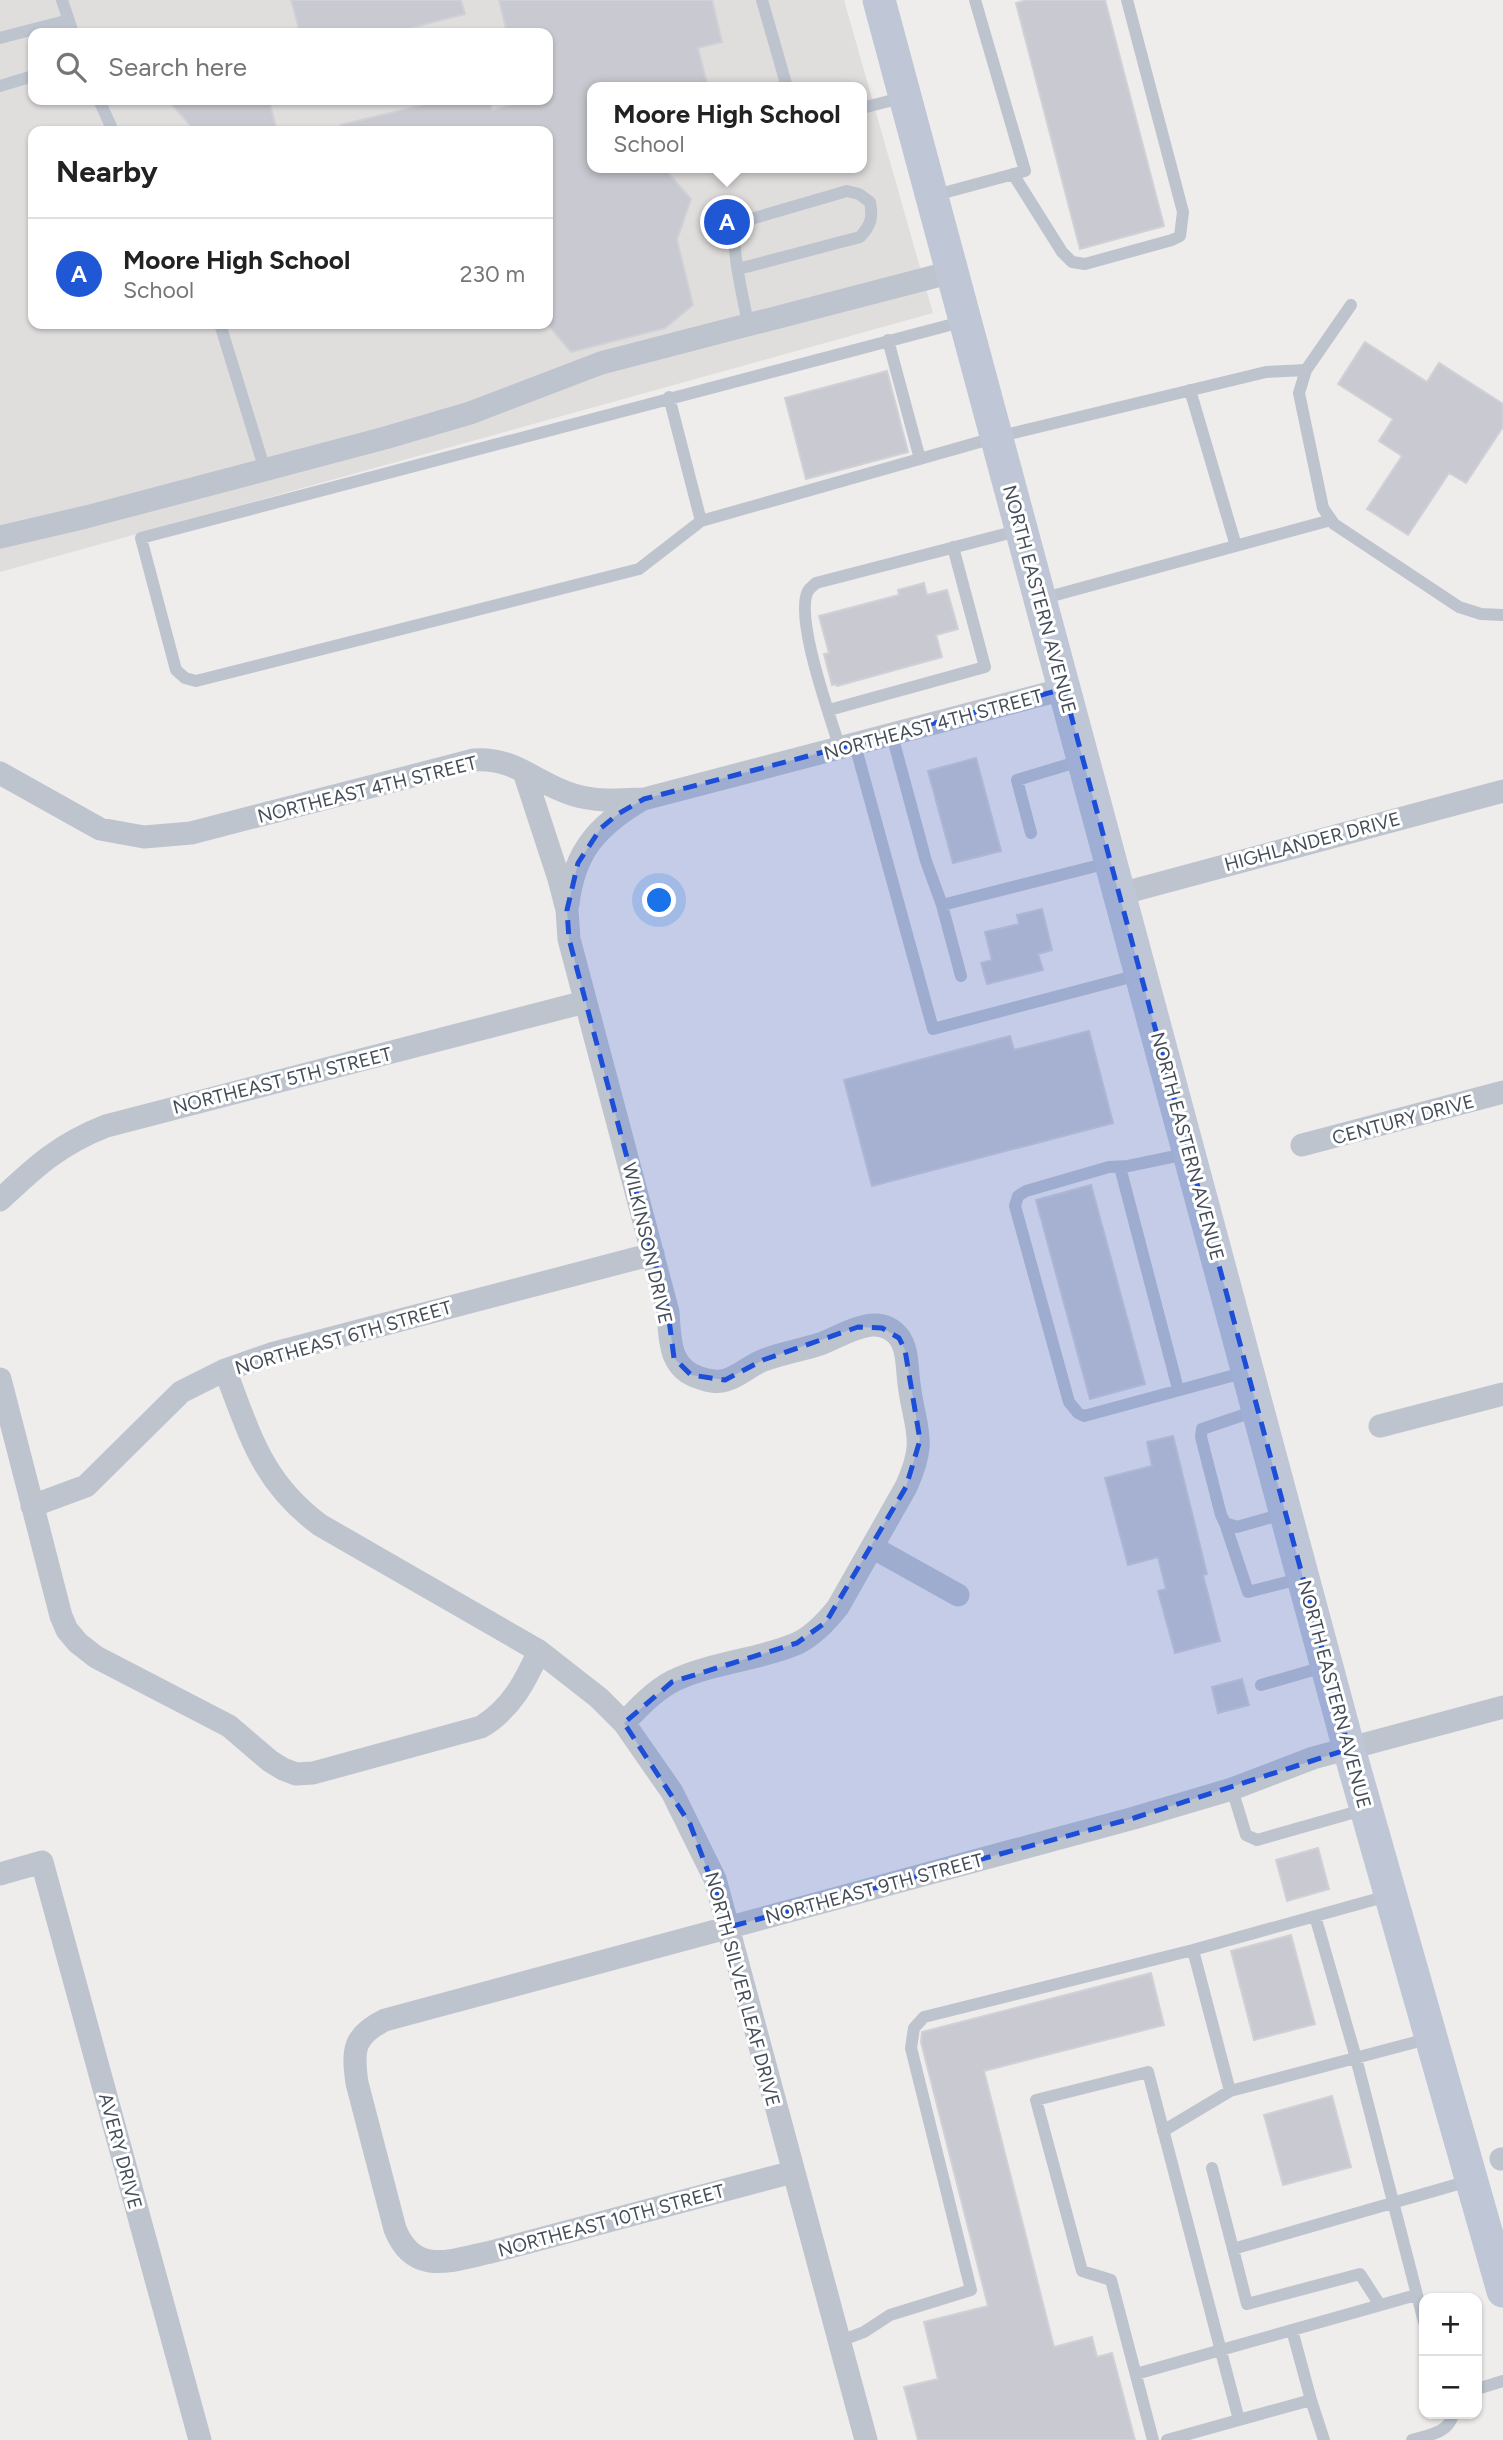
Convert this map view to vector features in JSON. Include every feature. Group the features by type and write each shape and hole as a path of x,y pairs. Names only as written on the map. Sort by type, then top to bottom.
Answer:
{"main road":[{"name":"NORTH EASTERN AVENUE","path":"879,0 1349,1749 1502,2287"}],"street":[{"path":"0,537 265,470 470,414 601,363 952,272"},
{"name":"NORTHEAST 4TH STREET","path":"0,773 100,829 144,837 191,833 474,760 492,759 509,763 558,790 591,800 644,799 1064,689"},
{"name":"WILKINSON DRIVE","path":"524,772 567,910 569,939 668,1312 674,1358 691,1375 714,1382 725,1380 763,1360 822,1343 858,1327 882,1328 899,1338 905,1350 919,1440 918,1455 906,1487 838,1607 826,1622 797,1643 690,1674 672,1682 644,1702 624,1723"},
{"name":"HIGHLANDER DRIVE","path":"1121,894 1503,791"},
{"path":"567,910 570,883 588,845 601,828 618,814 644,799"},
{"name":"NORTHEAST 5TH STREET","path":"0,1200 57,1149 106,1126 585,1002"},
{"name":"CENTURY DRIVE","path":"1302,1146 1503,1092"},
{"name":"NORTHEAST 6TH STREET","path":"32,1506 86,1486 181,1392 225,1370 271,1354 653,1254"},
{"name":"NORTH SILVER LEAF DRIVE","path":"225,1370 265,1467 279,1487 307,1515 539,1651 599,1698 624,1723 652,1760 690,1824 715,1879 866,2440"},
{"path":"0,1379 61,1616 67,1630 96,1657 229,1726 270,1761 296,1774 313,1773 481,1727 507,1706 525,1682 539,1651"},
{"path":"1380,1426 1503,1394"},
{"path":"872,1547 958,1595"},
{"name":"NORTHEAST 9TH STREET","path":"428,2262 407,2250 395,2229 357,2083 354,2064 359,2037 368,2028 385,2020 1134,1818 1232,1789 1313,1758 1503,1707"},
{"name":"AVERY DRIVE","path":"0,1874 42,1862 200,2440"},
{"name":"NORTHEAST 10TH STREET","path":"428,2262 442,2262 491,2252 793,2172"}],"lane":[{"path":"62,0 71,27"},
{"path":"762,0 786,82"},
{"path":"932,197 1025,171 975,0"},
{"path":"1013,174 1062,252 1072,262 1085,264 1180,236 1184,212 1128,0"},
{"path":"0,38 28,34"},
{"path":"0,86 28,78"},
{"path":"867,107 905,97"},
{"path":"101,105 111,126"},
{"path":"738,269 860,237 873,218 870,202 859,194 847,191 744,221 734,230 738,269 748,323"},
{"path":"1351,305 1306,370 1299,393 1323,508 1334,524 1459,607 1481,614 1503,614"},
{"path":"965,320 141,538 176,670 185,678 196,681 639,569 701,521 997,437 1266,372 1306,370"},
{"path":"221,329 265,470"},
{"path":"888,340 920,459"},
{"path":"1190,390 1236,546"},
{"path":"669,397 701,521"},
{"path":"1040,600 1331,520"},
{"path":"1021,530 816,583 808,592 805,615 807,636 829,710 848,747 933,1029 1142,974"},
{"path":"829,710 985,667 953,547"},
{"path":"892,735 961,976"},
{"path":"1031,833 1017,780 1084,760"},
{"path":"942,905 1112,862"},
{"path":"1190,1153 1109,1167 1027,1191 1018,1196 1015,1206 1073,1409 1084,1416 1178,1388 1248,1371"},
{"path":"1120,1167 1178,1388"},
{"path":"1258,1410 1202,1429 1201,1437 1221,1515 1248,1592 1303,1578"},
{"path":"1225,1524 1237,1527 1286,1513"},
{"path":"1261,1685 1327,1666"},
{"path":"1232,1789 1246,1835 1256,1839 1367,1809"},
{"path":"840,2341 864,2332 890,2315 971,2290 911,2048 914,2028 924,2017 1193,1950 1391,1895"},
{"path":"1315,1916 1356,2058 1419,2305"},
{"path":"1193,1950 1230,2091"},
{"path":"1163,2130 1230,2091 1431,2038"},
{"path":"1153,2440 1111,2280 1082,2271 1036,2100 1148,2072 1239,2420"},
{"path":"1212,2168 1247,2304 1360,2274 1380,2305"},
{"path":"1233,2249 1472,2180"},
{"path":"1136,2374 1416,2295"},
{"path":"1292,2330 1324,2440"},
{"path":"1482,2387 1503,2381"},
{"path":"1167,2440 1311,2400"},
{"path":"1412,2440 1441,2431 1450,2425 1452,2419"}],"highlighted area":[{"path":"1064,689 1349,1749 1134,1818 729,1927 690,1824 624,1723 672,1682 797,1643 826,1622 906,1487 920,1440 905,1350 899,1338 882,1328 858,1327 763,1360 725,1380 691,1375 674,1358 668,1312 569,939 567,910 578,863 601,828 618,814 644,799"}],"shaded area":[{"path":"0,0 844,0 933,313 0,572"}],"building":[{"path":"291,0 461,0 465,14 410,28 299,28"},
{"path":"499,0 712,0 722,42 698,48 707,82 587,82 587,173 668,173 691,199 677,240 693,305 665,328 571,352 551,329 553,126 340,126 423,105 490,105 492,110 512,105 553,105 553,28 506,28"},
{"path":"1027,0 1105,0 1164,226 1080,249 1016,3"},
{"path":"172,105 270,105 276,126 191,126"},
{"path":"1365,342 1427,382 1439,363 1503,404 1503,427 1466,483 1449,473 1408,535 1367,509 1402,456 1379,441 1393,419 1338,384"},
{"path":"887,371 908,452 806,479 785,398"},
{"path":"924,583 927,595 947,590 958,629 936,635 942,657 837,686 832,685 824,654 829,653 819,616 899,595 898,590"},
{"path":"976,758 1001,851 953,863 928,771"},
{"path":"1042,909 1052,950 1038,954 1043,970 987,984 981,963 992,960 985,932 1019,924 1017,915"},
{"path":"1089,1031 1113,1123 872,1186 844,1080 1010,1036 1014,1050"},
{"path":"1091,1185 1145,1384 1090,1399 1036,1200"},
{"path":"1173,1436 1207,1574 1203,1575 1220,1641 1175,1653 1158,1591 1166,1589 1158,1557 1128,1565 1105,1478 1152,1466 1147,1442"},
{"path":"1242,1679 1249,1705 1218,1713 1212,1687"},
{"path":"1318,1848 1329,1889 1287,1901 1276,1860"},
{"path":"1291,1935 1315,2024 1254,2040 1231,1951"},
{"path":"1151,1973 1164,2025 984,2071 1054,2347 1092,2337 1097,2357 1112,2353 1135,2440 918,2440 904,2387 938,2379 924,2322 988,2306 921,2042 922,2032"},
{"path":"1332,2096 1351,2167 1283,2185 1264,2115"}],"place":[{"name":"Moore High School","path":"727,222"}]}
